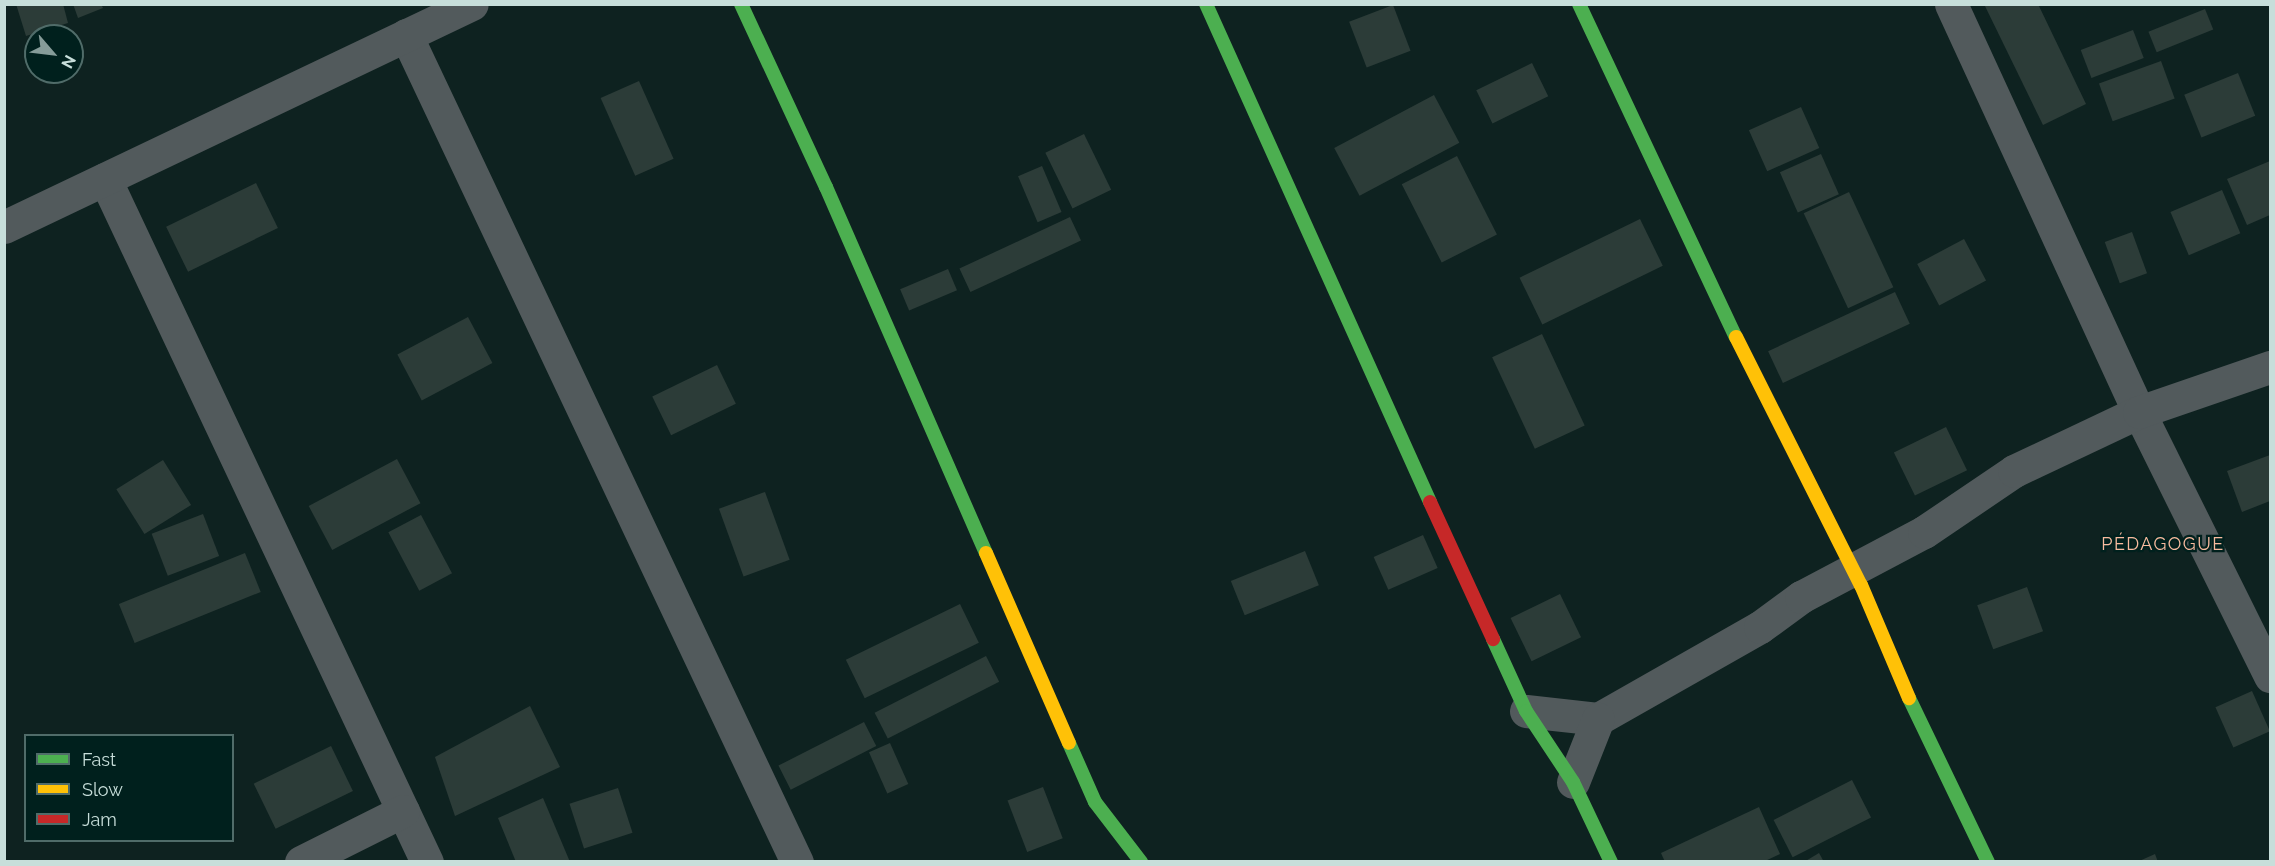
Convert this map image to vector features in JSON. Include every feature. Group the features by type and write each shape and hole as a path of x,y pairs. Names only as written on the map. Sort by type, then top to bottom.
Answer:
{"street":[{"path":"4,227 472,4"},
{"path":"741,4 826,187 1095,802 1141,861"},
{"path":"1206,4 1316,256 1526,711 1573,782 1611,861"},
{"path":"1579,4 1695,255 1852,569 1929,744 1988,861"},
{"path":"1951,4 2139,412 2271,676"},
{"path":"406,35 797,861"},
{"path":"105,179 427,861"},
{"path":"1526,711 1598,719 1760,627 1801,597 1924,532 2014,471 2139,412 2271,367"},
{"path":"1573,782 1598,719"},
{"path":"301,861 403,811"}],"building":[{"path":"16,4 63,4 68,23 24,24 24,30"},
{"path":"73,4 101,4 103,8 78,18"},
{"path":"1984,4 2038,4 2086,104 2043,125"},
{"path":"1393,5 1411,51 1367,68 1349,22"},
{"path":"2205,9 2213,29 2157,52 2148,32"},
{"path":"2133,30 2144,58 2091,78 2081,50"},
{"path":"2161,61 2175,99 2113,121 2099,84"},
{"path":"1532,63 1548,96 1492,123 1476,90"},
{"path":"2238,73 2255,116 2201,137 2184,95"},
{"path":"639,81 674,159 635,176 601,98"},
{"path":"1434,95 1459,143 1360,196 1334,148"},
{"path":"1801,107 1819,148 1767,171 1749,130"},
{"path":"1084,134 1111,190 1073,209 1045,153"},
{"path":"1821,154 1839,194 1798,212 1780,172"},
{"path":"1457,156 1497,234 1442,263 1402,184"},
{"path":"2270,161 2270,215 2247,225 2227,179"},
{"path":"1042,166 1062,212 1038,222 1018,176"},
{"path":"256,183 278,228 188,272 166,227"},
{"path":"2222,190 2240,233 2189,255 2170,212"},
{"path":"1849,192 1893,287 1848,308 1804,213"},
{"path":"1070,217 1081,241 970,292 959,269"},
{"path":"1640,219 1663,266 1542,324 1520,278"},
{"path":"2132,232 2147,273 2120,283 2105,242"},
{"path":"1964,239 1986,280 1939,305 1917,264"},
{"path":"948,269 957,290 909,310 900,289"},
{"path":"1895,292 1910,324 1783,383 1768,351"},
{"path":"468,317 492,363 422,400 397,355"},
{"path":"1542,334 1585,426 1535,449 1492,357"},
{"path":"717,365 736,404 671,435 652,397"},
{"path":"1946,427 1967,470 1915,496 1894,452"},
{"path":"2270,455 2270,501 2242,512 2227,471"},
{"path":"397,459 420,503 332,550 309,506"},
{"path":"163,460 191,505 144,534 116,489"},
{"path":"765,492 790,560 744,576 719,509"},
{"path":"203,514 219,556 168,576 152,534"},
{"path":"421,515 452,573 419,591 388,532"},
{"path":"1423,535 1438,568 1388,590 1374,557"},
{"path":"1305,551 1319,585 1245,615 1231,581"},
{"path":"245,553 261,592 135,643 119,604"},
{"path":"2027,587 2043,631 1993,649 1977,605"},
{"path":"1560,594 1581,637 1532,661 1511,618"},
{"path":"960,604 979,643 865,698 846,660"},
{"path":"986,656 999,682 888,739 875,713"},
{"path":"2252,691 2270,731 2233,747 2215,707"},
{"path":"530,706 560,767 455,816 435,757"},
{"path":"864,722 876,746 791,790 778,766"},
{"path":"890,743 908,784 887,793 869,752"},
{"path":"331,746 353,791 276,829 254,784"},
{"path":"1852,780 1871,817 1793,857 1774,820"},
{"path":"1043,787 1063,838 1027,852 1008,801"},
{"path":"618,788 633,833 584,848 569,804"},
{"path":"543,798 570,862 516,862 498,818"},
{"path":"1759,807 1780,854 1763,862 1665,862 1661,853"},
{"path":"1819,853 1824,862 1804,862"},
{"path":"2155,854 2158,862 2137,862"}],"traffic: fast":[{"path":"741,4 826,187 986,553"},
{"path":"1206,4 1430,502"},
{"path":"1579,4 1736,337"},
{"path":"1493,639 1526,711 1573,782 1611,862"},
{"path":"1909,698 1988,862"},
{"path":"1069,743 1095,802 1141,862"}],"traffic: slow":[{"path":"1736,337 1861,585 1909,698"},
{"path":"986,553 1069,743"}],"traffic: jam":[{"path":"1430,502 1493,639"}],"district":[{"name":"PÉDAGOGUE","path":"2163,544"}]}
